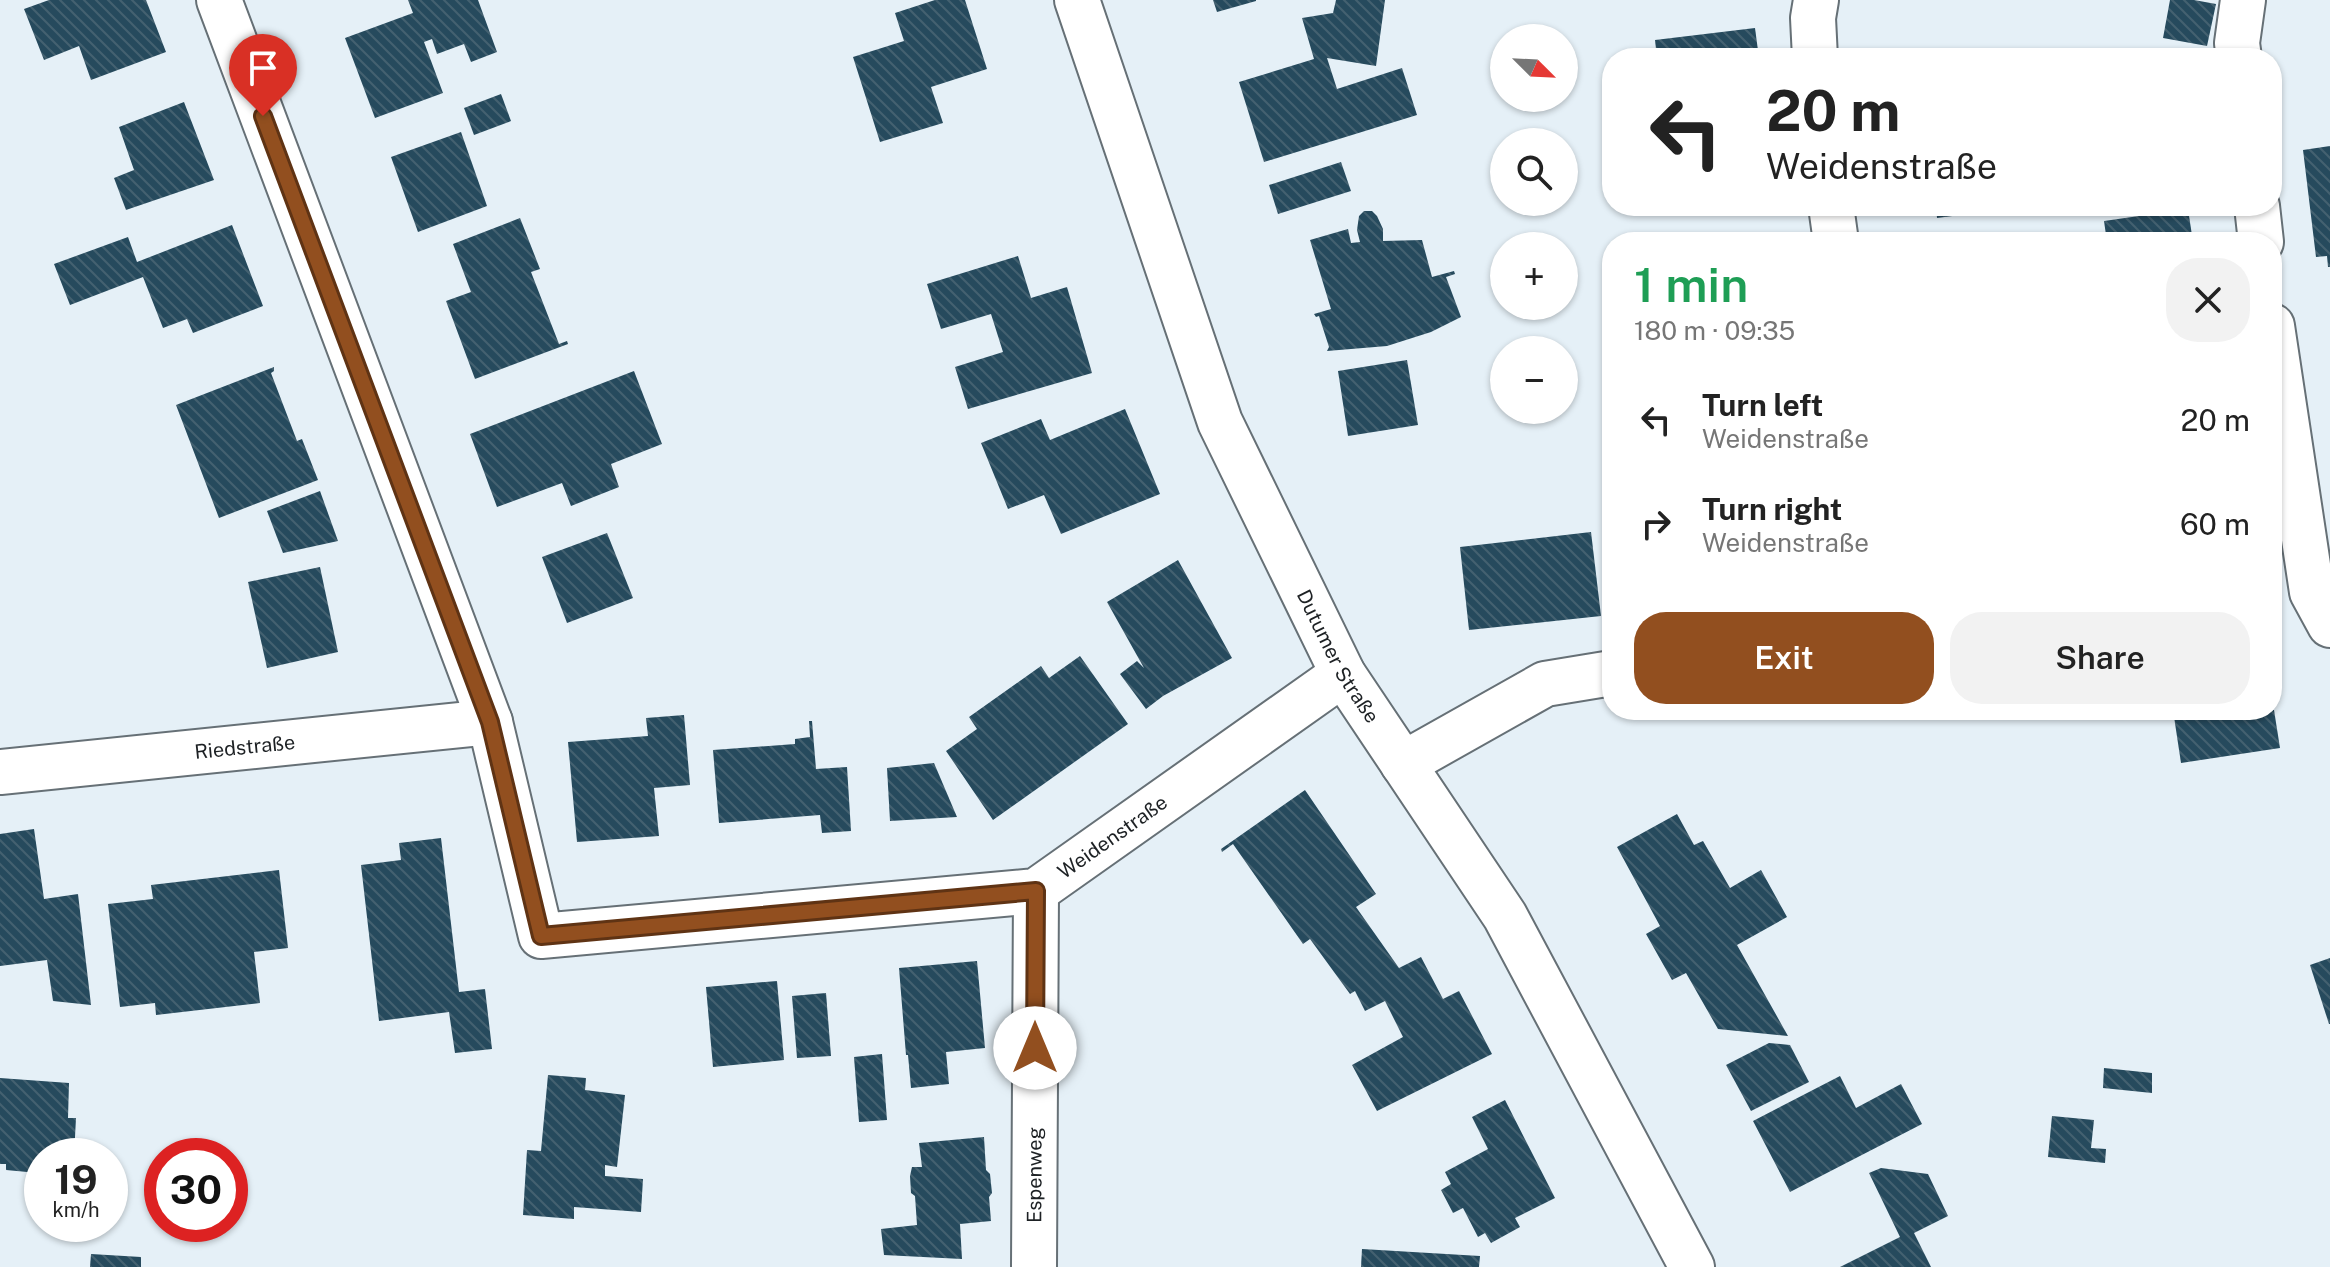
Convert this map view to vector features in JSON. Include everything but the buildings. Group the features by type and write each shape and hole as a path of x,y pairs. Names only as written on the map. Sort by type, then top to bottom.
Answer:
{"street":[{"path":"219,0 490,722"},
{"name":"Dutumer Straße","path":"1077,0 1220,422 1343,674 1505,916 1692,1267"},
{"path":"1814,48 1813,18 1816,0"},
{"path":"2238,48 2243,0"},
{"path":"2282,392 2312,592 2330,625"},
{"name":"Weidenstraße","path":"490,722 541,936 1036,891 1343,674"},
{"path":"1403,764 1545,684 1602,675"},
{"name":"Riedstraße","path":"0,772 490,722"},
{"name":"Espenweg","path":"1034,1267 1036,891"}],"route":[{"path":"263,116 490,722 541,936 1036,891 1035,1048"}]}
